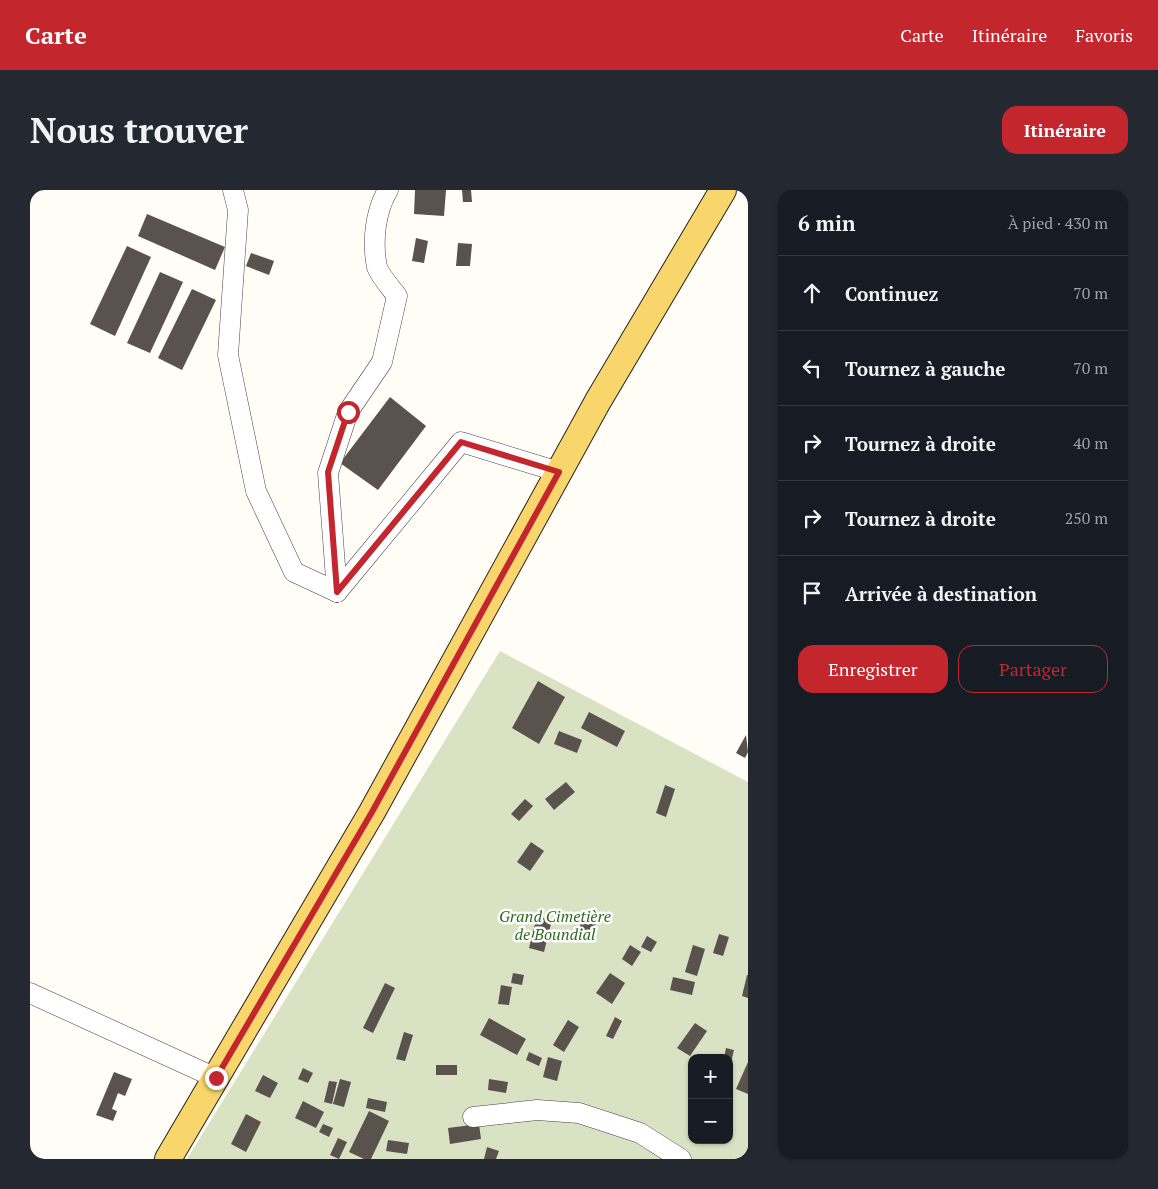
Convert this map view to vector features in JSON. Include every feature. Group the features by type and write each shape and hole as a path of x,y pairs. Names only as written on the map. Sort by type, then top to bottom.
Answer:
{"main road":[{"path":"168,1159 372,812 559,472 723,190"}],"street":[{"path":"232,190 238,210 228,355 256,491 294,572 337,592"},
{"path":"337,592 328,472 348,412 382,362 397,296 378,268 375,226 382,200 388,190"},
{"path":"337,592 461,442 559,472"},
{"path":"30,993 216,1078"},
{"path":"473,1117 537,1110 579,1113 640,1132 681,1159"}],"green space":[{"name":"Grand Cimetière de Boundial","path":"500,651 748,782 748,1159 187,1159"}],"building":[{"path":"415,190 446,190 444,216 414,214"},
{"path":"462,190 471,190 472,202 463,202"},
{"path":"147,214 225,247 215,270 138,236"},
{"path":"416,238 428,241 424,263 412,261"},
{"path":"458,243 472,244 470,266 456,266"},
{"path":"127,246 151,257 115,336 90,324"},
{"path":"251,253 274,261 269,275 246,266"},
{"path":"160,272 183,282 150,353 127,343"},
{"path":"192,289 216,300 182,370 158,358"},
{"path":"390,397 426,426 378,490 340,463"},
{"path":"538,681 565,697 539,744 512,728"},
{"path":"589,712 625,731 617,747 581,728"},
{"path":"559,731 582,740 577,753 554,744"},
{"path":"746,735 748,752 745,758 736,753"},
{"path":"566,782 575,792 554,810 545,799"},
{"path":"665,785 675,789 666,817 656,813"},
{"path":"525,799 533,806 519,821 511,814"},
{"path":"531,842 544,851 530,871 517,862"},
{"path":"583,915 597,919 592,939 578,935"},
{"path":"537,916 552,920 544,952 529,948"},
{"path":"719,934 729,937 723,956 713,953"},
{"path":"647,936 657,942 651,952 641,947"},
{"path":"630,945 641,952 632,966 622,959"},
{"path":"693,945 705,949 697,976 685,972"},
{"path":"513,973 524,975 522,985 511,983"},
{"path":"610,973 625,983 612,1004 596,993"},
{"path":"748,975 748,998 742,996"},
{"path":"673,977 695,982 692,995 670,990"},
{"path":"385,983 395,988 373,1033 363,1028"},
{"path":"501,985 512,987 509,1005 498,1004"},
{"path":"615,1017 622,1021 613,1039 606,1036"},
{"path":"489,1018 526,1039 517,1055 480,1035"},
{"path":"568,1020 579,1027 564,1052 553,1045"},
{"path":"695,1023 707,1031 691,1054 688,1055 677,1048"},
{"path":"404,1032 413,1035 405,1061 396,1059"},
{"path":"726,1048 734,1050 733,1054 725,1054"},
{"path":"529,1052 542,1058 539,1066 526,1060"},
{"path":"548,1057 562,1061 557,1081 543,1077"},
{"path":"748,1062 748,1094 736,1089"},
{"path":"436,1065 457,1065 457,1075 436,1075"},
{"path":"303,1068 313,1073 308,1083 298,1079"},
{"path":"114,1072 132,1079 125,1096 118,1093 112,1109 117,1111 113,1121 96,1115"},
{"path":"263,1075 278,1083 270,1098 255,1091"},
{"path":"340,1079 351,1082 344,1107 333,1104"},
{"path":"489,1079 508,1082 506,1093 488,1090"},
{"path":"329,1081 337,1082 332,1104 324,1102"},
{"path":"368,1098 387,1102 385,1112 366,1108"},
{"path":"303,1101 324,1112 316,1128 295,1118"},
{"path":"369,1111 389,1121 371,1159 364,1159 349,1152"},
{"path":"246,1114 261,1122 246,1152 231,1144"},
{"path":"323,1124 333,1128 329,1137 319,1132"},
{"path":"479,1124 481,1139 450,1144 448,1128"},
{"path":"338,1138 347,1142 339,1159 330,1155"},
{"path":"388,1140 409,1143 407,1154 386,1151"},
{"path":"487,1147 499,1151 496,1159 484,1159"}],"route":[{"path":"216,1078 372,812 559,472 461,442 337,592 328,472 348,412"}]}
